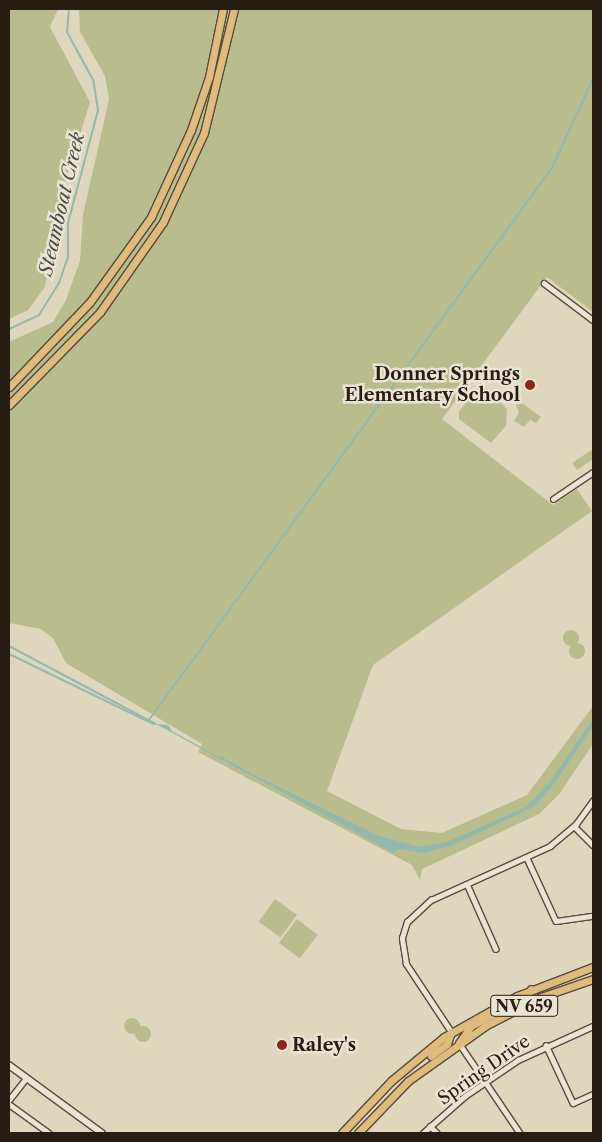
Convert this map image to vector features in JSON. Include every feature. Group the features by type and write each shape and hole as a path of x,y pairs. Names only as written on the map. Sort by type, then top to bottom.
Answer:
{"main road":[{"path":"9,387 90,302 150,216 191,130 209,77 223,9"},
{"path":"9,405 100,312 162,222 204,133 234,9"},
{"name":"NV 659","path":"342,1133 391,1081 451,1032 531,989 593,967"},
{"name":"NV 659","path":"358,1133 391,1096 459,1043 541,997 593,980"},
{"path":"459,1043 471,1026 527,996 531,989"},
{"path":"391,1096 393,1090 447,1044 451,1032"},
{"path":"9,1065 102,1133"}],"street":[{"path":"544,283 593,320"},
{"path":"553,499 593,472"},
{"path":"451,1032 406,964 402,938 417,909 467,884 527,858 574,826 593,801"},
{"path":"574,826 593,845"},
{"path":"527,858 559,922 593,916"},
{"path":"467,884 496,948"},
{"name":"Spring Drive","path":"423,1133 485,1082 546,1045 593,1026"},
{"path":"459,1043 520,1133"},
{"path":"546,1045 573,1103 593,1094"},
{"path":"26,1078 9,1102 48,1133"},
{"path":"430,1126 437,1133"}],"green space":[{"path":"9,9 58,9 50,27 90,102 60,198 45,287 28,310 9,319"},
{"path":"79,9 593,9 593,312 547,277 442,419 553,505 577,489 592,511 373,665 327,791 401,829 442,833 527,795 593,706 593,744 560,793 539,814 422,869 420,880 412,865 198,752 202,744 66,663 53,638 41,629 9,623 9,342 53,322 65,302 80,261 83,215 109,99 105,76 80,32"},
{"path":"481,382 507,409 506,426 491,443 459,419 459,412"},
{"path":"522,403 541,417 536,423 530,420 524,427 514,421 519,413 516,405"},
{"path":"593,449 593,459 577,470 572,463"},
{"path":"571,630 579,638 571,646 563,638"},
{"path":"577,643 585,651 577,659 569,651"},
{"path":"275,899 297,915 280,938 259,922"},
{"path":"297,919 318,935 300,959 279,943"},
{"path":"129,1018 135,1018 140,1023 138,1032 129,1034 124,1029 124,1023"},
{"path":"140,1026 146,1026 151,1031 149,1040 140,1042 135,1037 135,1031"}],"water":[{"path":"593,719 593,726 554,784 533,807 451,846 422,853 399,849 394,853 156,724 168,725 172,731 230,763 379,836 420,847 447,842 526,807 549,783"}],"waterway":[{"name":"Steamboat Creek","path":"9,329 39,315 59,283 68,257 68,223 98,110 93,80 67,32 69,9"},
{"path":"149,720 552,168 593,79"},
{"path":"9,646 156,724"},
{"path":"9,654 153,724"},
{"path":"220,757 242,769"}],"place":[{"name":"Donner Springs Elementary School","path":"530,385"},
{"name":"Raley's","path":"282,1045"}]}
